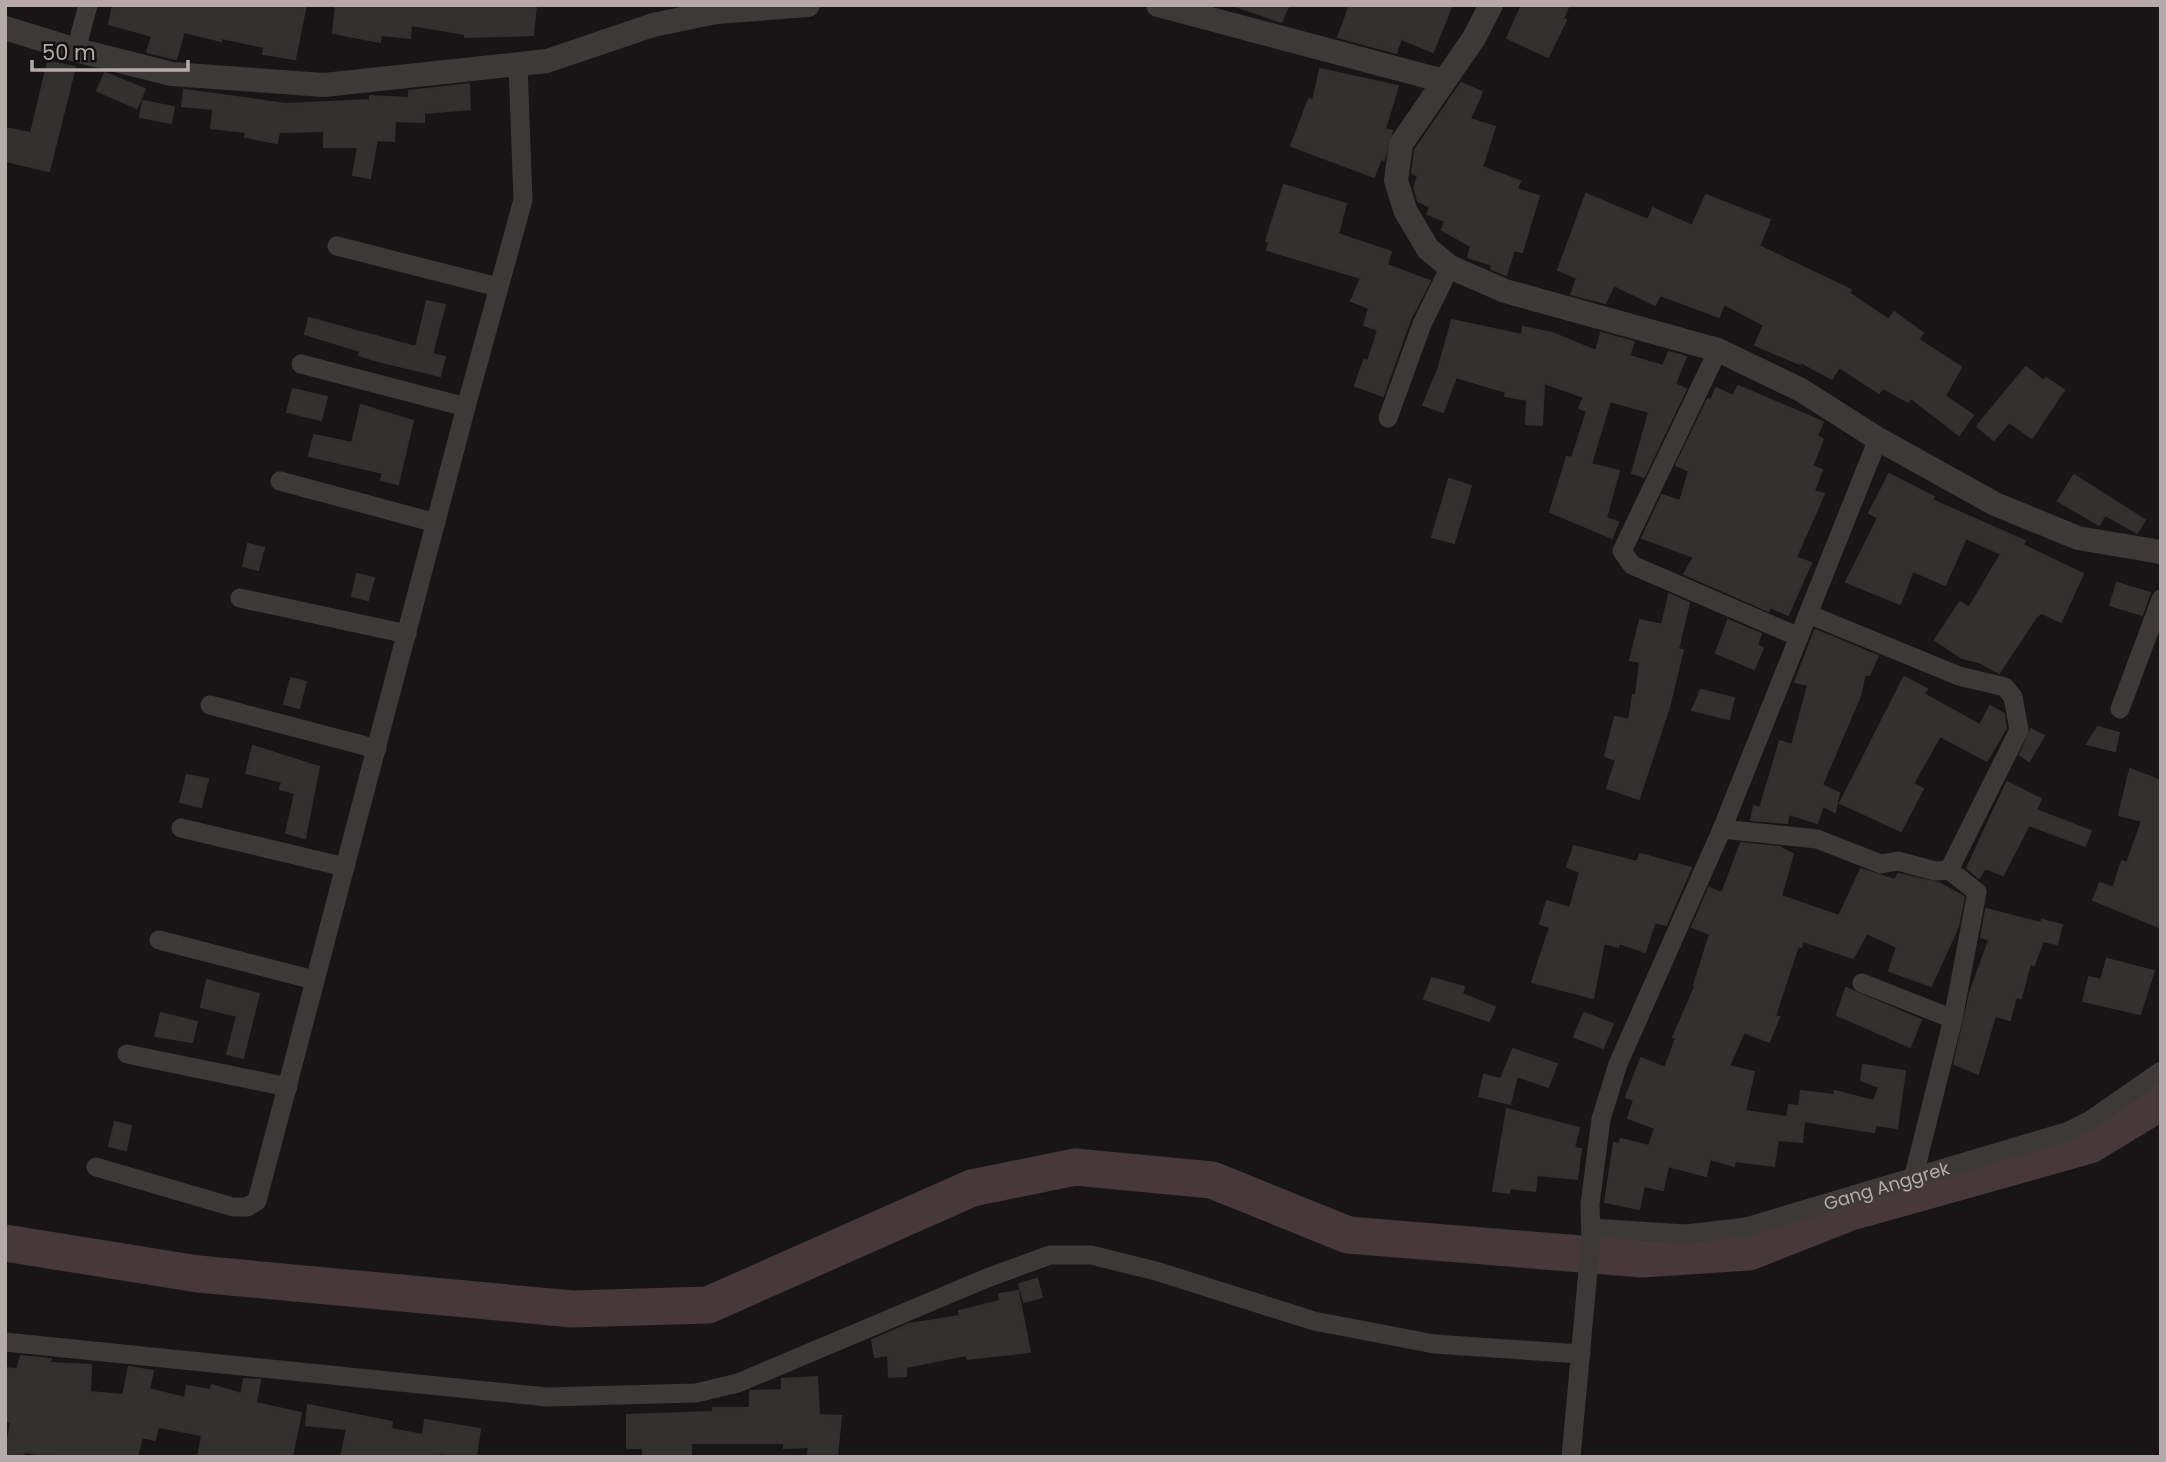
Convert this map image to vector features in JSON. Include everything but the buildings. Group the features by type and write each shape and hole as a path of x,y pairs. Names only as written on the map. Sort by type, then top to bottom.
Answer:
{"street":[{"path":"76,50 88,5"},
{"path":"5,27 76,50 172,74 324,85 547,61 653,25 703,15 808,5"},
{"path":"1158,5 1444,81"},
{"path":"1491,5 1474,38 1401,145 1395,180 1405,210 1428,248 1450,267 1505,290 1718,350 1801,390 1878,439 1995,504 2056,531 2102,544 2161,552"},
{"path":"96,1167 233,1207 247,1207 257,1201 523,200 518,65"},
{"path":"337,246 498,287"},
{"path":"1388,418 1422,324 1450,267"},
{"path":"1718,350 1622,551 1623,556 1632,565 1799,637"},
{"path":"301,364 466,407"},
{"path":"1571,1457 1601,1119 1618,1064 1722,829 1878,439"},
{"path":"280,481 436,523"},
{"path":"240,598 407,634"},
{"path":"2120,709 2161,599"},
{"path":"1808,614 1959,676 2005,687 2013,697 2019,730 1950,870"},
{"path":"210,705 377,749"},
{"path":"181,828 345,867"},
{"path":"1722,829 1817,839 1881,864 1898,861 1935,871 1950,870 1972,886 1978,901 1953,1020 1914,1175"},
{"path":"159,940 314,980"},
{"path":"1862,983 1953,1020"},
{"path":"127,1054 288,1087"},
{"name":"Gang Anggrek","path":"1591,1222 1686,1234 1773,1222 1914,1175 2069,1131 2089,1121 2161,1071"},
{"path":"5,1342 547,1397 696,1393 738,1383 987,1278 1050,1255 1091,1255 1156,1271 1314,1321 1434,1344 1581,1354"}],"waterway":[{"path":"5,1243 198,1274 572,1309 708,1305 972,1188 1075,1167 1212,1180 1348,1235 1642,1259 1749,1252 1848,1213 2090,1145 2161,1102"}]}
